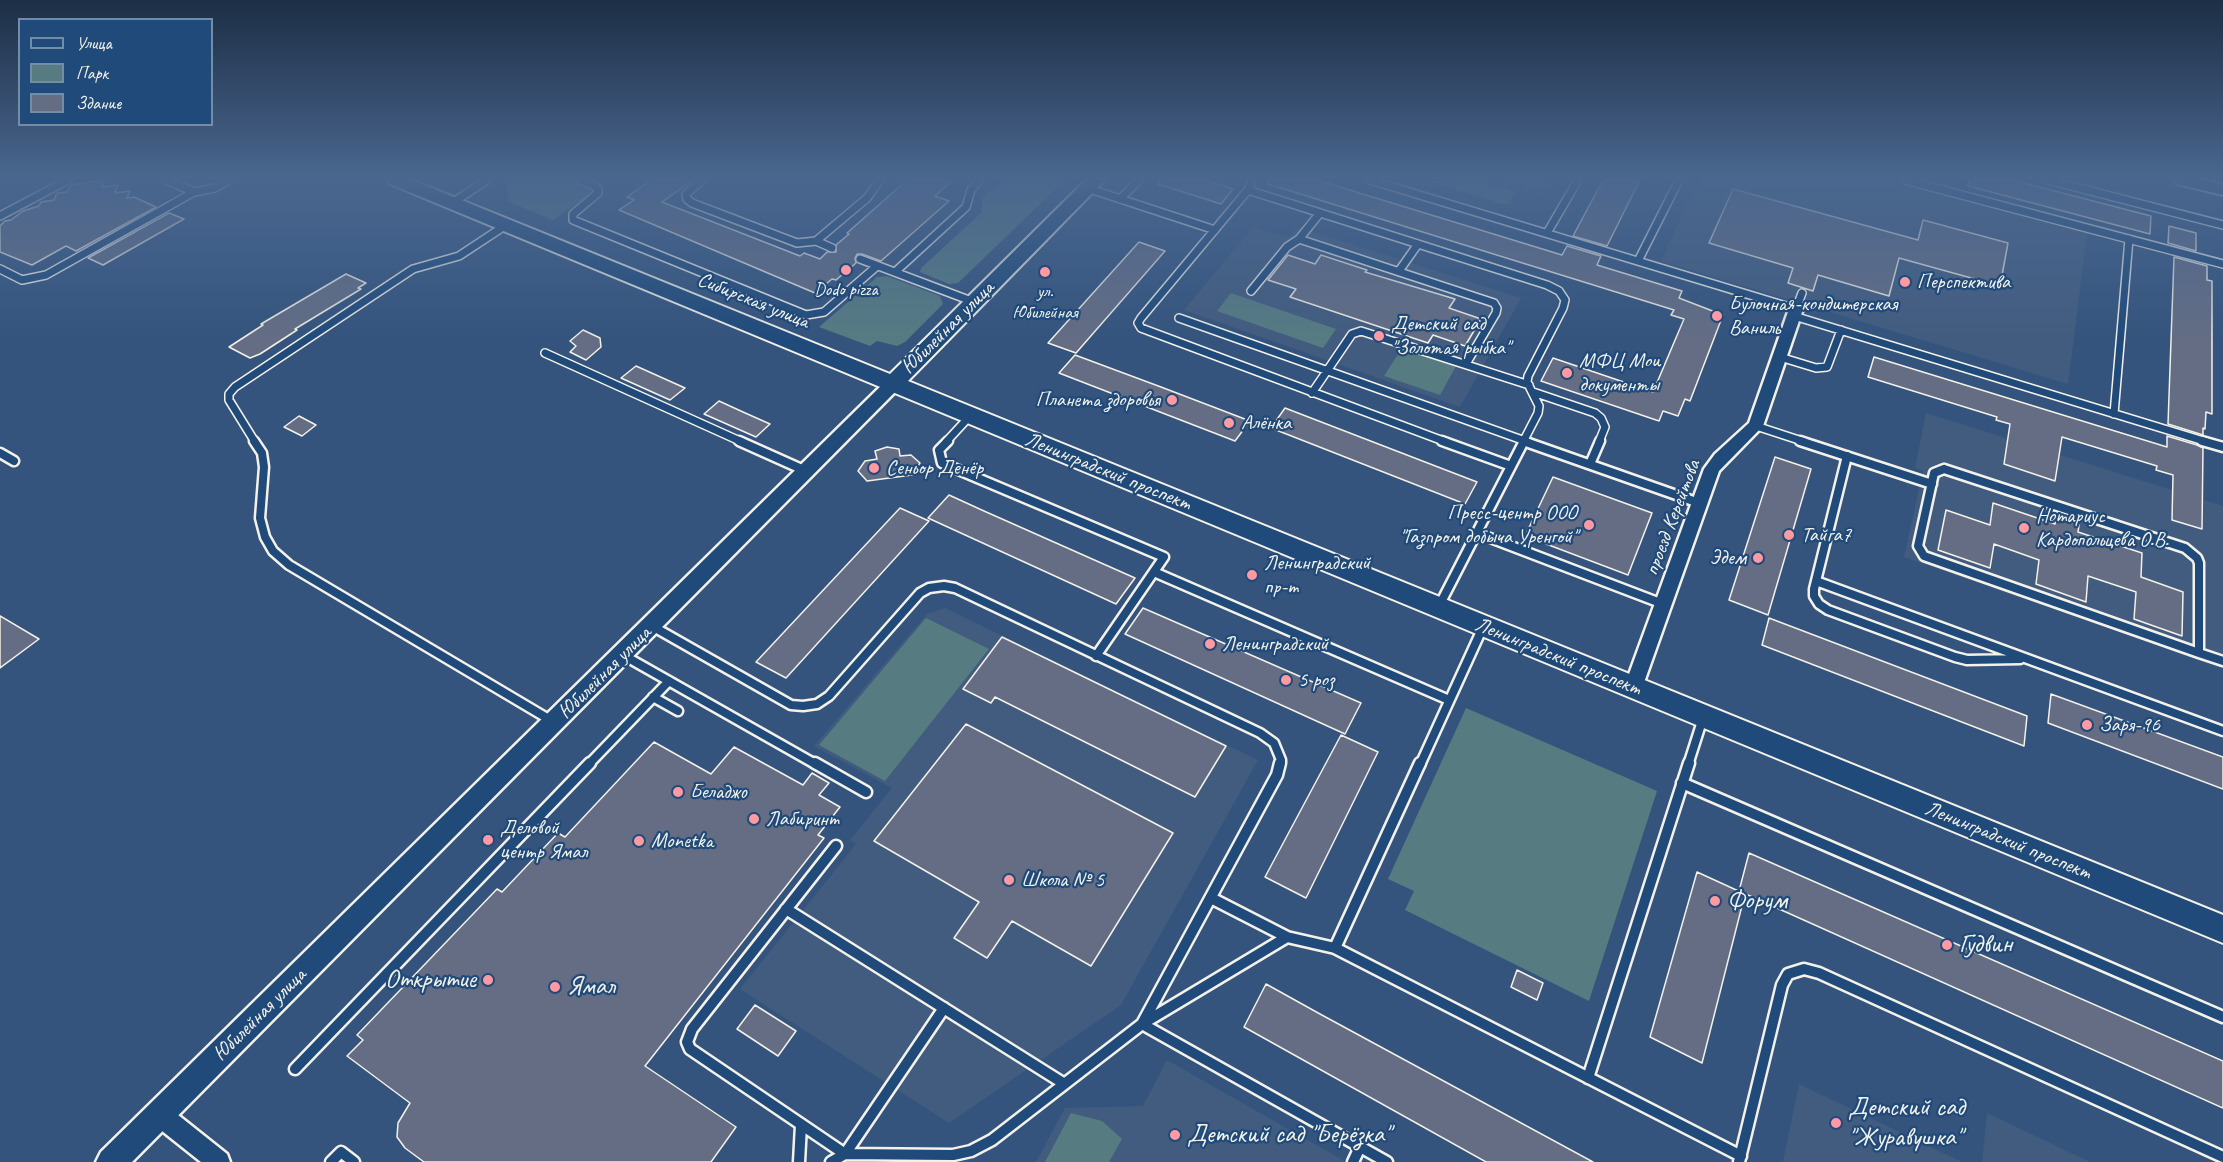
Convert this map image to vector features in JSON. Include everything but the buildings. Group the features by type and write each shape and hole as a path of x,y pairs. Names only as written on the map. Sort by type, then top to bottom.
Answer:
{"main road":[{"name":"Сибирская улица","path":"528,234 893,384"},
{"name":"Юбилейная улица","path":"893,384 1041,234"},
{"name":"Ленинградский проспект","path":"893,384 2223,929"}],"street":[{"name":"проезд Керейтова","path":"1633,688 1712,469 1720,458 1756,426 1795,313"},
{"name":"Юбилейная улица","path":"111,1162 555,723 893,384"},
{"path":"160,1115 219,1162"}],"lane":[{"path":"0,269 22,280 46,275 119,234"},
{"path":"492,234 459,256 413,269 235,387 229,394 229,400 262,453 264,467 260,518 265,537 273,551 289,565 555,723"},
{"path":"605,234 806,315 824,312 877,266"},
{"path":"774,234 797,243 816,241 832,248"},
{"path":"816,241 824,234"},
{"path":"895,272 936,234"},
{"path":"1211,234 1141,318 1138,323 1141,328 1511,466"},
{"path":"1251,291 1287,247 1303,234"},
{"path":"1387,234 1559,291 1565,300 1528,376 1539,406 1538,413 1437,608"},
{"path":"1551,234 1638,261 1841,330 2223,447"},
{"path":"1638,261 1652,234"},
{"path":"2111,234 2223,264"},
{"path":"1299,239 1494,303 1497,308 1496,313 1466,364"},
{"path":"2114,414 2129,239"},
{"path":"1399,271 1418,244"},
{"path":"860,259 974,302"},
{"path":"1795,313 1802,293"},
{"path":"1179,318 1699,502"},
{"path":"1780,357 1816,368 1827,367 1841,330"},
{"path":"1312,393 1352,334 1361,331 1466,364 1595,413 1601,418 1605,427 1590,464"},
{"path":"545,353 806,471"},
{"path":"970,416 939,450 942,463 1164,557 1096,656"},
{"path":"1756,426 1932,484"},
{"path":"0,453 14,461"},
{"path":"1847,456 1816,581 1814,596 1819,604 1828,610 1954,657 1967,660 2027,659"},
{"path":"2199,653 2199,563 2197,558 2185,548 1953,471 1938,470 1934,473 1918,546 1924,556 2199,653 2223,661"},
{"path":"1477,533 1663,604"},
{"path":"1154,572 1449,700"},
{"path":"1816,581 2223,731"},
{"path":"652,626 791,705 803,706 818,704 829,696 920,593 929,588 944,586 955,588 1260,734 1274,743 1281,760 1277,775 1142,1024"},
{"path":"1335,948 1483,627"},
{"path":"623,655 866,792"},
{"path":"295,1069 669,681"},
{"path":"653,697 678,711"},
{"path":"1588,1078 1704,717"},
{"path":"1682,783 2223,1017"},
{"path":"836,846 692,1029 687,1042 690,1049 844,1154 927,1158 971,1151 992,1140 1142,1024 1287,937"},
{"path":"1211,898 1287,937 1335,948 1740,1159 1782,985 1788,974 1804,969 1819,973 2223,1157"},
{"path":"786,909 1063,1083"},
{"path":"831,1162 844,1154 944,1008"},
{"path":"1142,1024 1387,1162"},
{"path":"799,1162 801,1125"},
{"path":"1353,1162 1360,1147"},
{"path":"331,1162 341,1152 354,1162"}],"shaded area":[{"name":"Детский сад \"Золотая рыбка\"","path":"1247,234 1276,234 1288,238 1291,234 1321,234 1521,298 1460,407 1184,310"},
{"name":"Перспектива","path":"1674,234 2087,234 2068,384 1661,261"},
{"path":"1926,413 2223,506 2223,668 1904,557 1923,471 1915,468"},
{"name":"Школа № 5","path":"945,608 1258,760 1121,1005 949,1123 740,989 856,844 850,840 892,788 814,746 927,614"},
{"name":"Детский сад \"Берёзка\"","path":"1167,1060 1346,1162 1036,1162 1065,1108 1143,1106"},
{"name":"Детский сад \"Журавушка\"","path":"1799,1084 1962,1162 1783,1162"},
{"name":"Детский сад \"Журавушка\"","path":"1987,1113 2090,1162 1982,1162"}],"green space":[{"path":"958,234 1009,234 958,283 949,284 920,272 921,268"},
{"path":"887,276 940,296 943,304 905,342 897,346 877,341 870,346 819,327 877,277"},
{"path":"1231,293 1336,329 1323,348 1217,311"},
{"path":"1402,348 1456,366 1440,395 1384,376"},
{"path":"926,618 989,649 885,781 819,745"},
{"path":"1466,708 1657,791 1589,1001 1405,910 1414,891 1388,879"},
{"path":"1071,1113 1102,1121 1122,1139 1109,1162 1045,1162"}],"place":[{"name":"Dodo pizza","path":"846,270"},
{"name":"ул. Юбилейная","path":"1045,272"},
{"name":"Перспектива","path":"1905,282"},
{"name":"Булочная-кондитерская Ваниль","path":"1717,316"},
{"name":"Детский сад \"Золотая рыбка\"","path":"1379,336"},
{"name":"МФЦ Мои документы","path":"1567,373"},
{"name":"Планета здоровья","path":"1172,400"},
{"name":"Алёнка","path":"1229,423"},
{"name":"Сеньор Денёр","path":"874,468"},
{"name":"Пресс-центр ООО \"Газпром добыча Уренгой\"","path":"1589,525"},
{"name":"Нотариус Кардопольцева О.В.","path":"2024,528"},
{"name":"Тайга7","path":"1789,535"},
{"name":"Эдем","path":"1758,558"},
{"name":"Ленинградский пр-т","path":"1252,575"},
{"name":"Ленинградский","path":"1210,644"},
{"name":"5 роз","path":"1286,680"},
{"name":"Заря-96","path":"2087,725"},
{"name":"Беладжо","path":"678,792"},
{"name":"Лабиринт","path":"754,819"},
{"name":"Деловой центр Ямал","path":"488,840"},
{"name":"Monetka","path":"639,841"},
{"name":"Школа № 5","path":"1009,880"},
{"name":"Форум","path":"1715,901"},
{"name":"Гудвин","path":"1947,945"},
{"name":"Открытие","path":"488,980"},
{"name":"Ямал","path":"555,987"},
{"name":"Детский сад \"Журавушка\"","path":"1836,1123"},
{"name":"Детский сад \"Берёзка\"","path":"1175,1135"}]}
